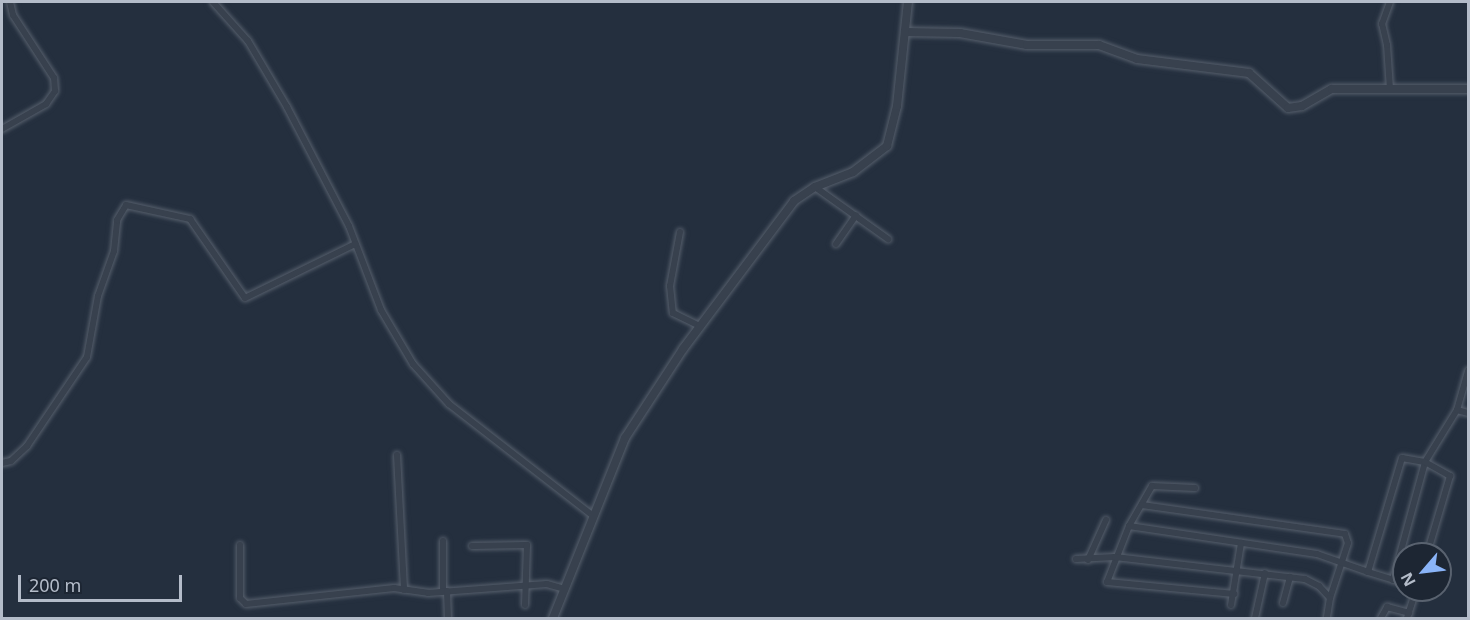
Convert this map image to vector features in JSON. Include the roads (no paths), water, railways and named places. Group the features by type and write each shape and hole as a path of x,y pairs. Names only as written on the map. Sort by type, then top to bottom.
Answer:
{"street":[{"path":"2,129 46,104 55,91 54,78 12,15 10,2"},
{"path":"213,2 248,41 287,107 355,244 381,310 428,382 457,410 592,515"},
{"path":"553,618 592,515 625,438 700,326 794,201 815,187 854,172 887,146 897,106 908,2"},
{"path":"1390,2 1382,24 1388,45 1390,89"},
{"path":"905,32 960,33 1027,45 1099,45 1137,59 1250,73 1288,108 1302,106 1332,89 1468,89"},
{"path":"815,187 888,239"},
{"path":"2,464 11,460 27,446 87,357 98,296 114,251 117,220 126,206 190,219 245,298 355,244"},
{"path":"836,244 856,215"},
{"path":"680,232 670,286 673,313 700,326"},
{"path":"1403,542 1425,462 1457,410 1468,371"},
{"path":"1457,410 1468,413"},
{"path":"397,455 404,590"},
{"path":"1368,572 1399,460 1425,462 1450,478 1431,542"},
{"path":"1195,488 1153,485 1129,526 1107,580 1110,585 1234,594"},
{"path":"1142,505 1345,534 1348,543 1339,564 1327,618"},
{"path":"1088,560 1106,520"},
{"path":"1129,526 1317,554 1339,564 1392,580"},
{"path":"443,541 448,618"},
{"path":"1231,605 1239,569 1241,543"},
{"path":"240,545 240,598 246,604 404,590 445,591 547,584 564,589"},
{"path":"472,546 527,545 528,586 525,605"},
{"path":"1076,559 1115,557 1239,569 1313,582 1330,598"},
{"path":"1256,618 1265,573"},
{"path":"1282,603 1290,577"},
{"path":"1381,618 1388,607 1408,616"}]}
